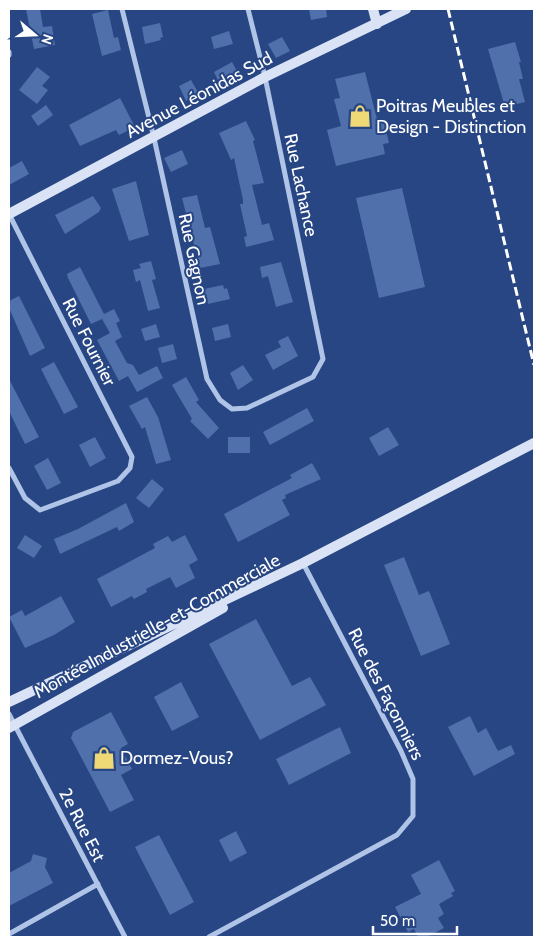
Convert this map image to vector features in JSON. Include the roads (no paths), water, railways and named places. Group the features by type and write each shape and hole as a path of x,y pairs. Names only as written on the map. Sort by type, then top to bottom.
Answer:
{"main road":[{"path":"373,9 377,24"},
{"name":"Avenue Léonidas Sud","path":"9,214 265,77 406,9"},
{"name":"Montée Industrielle-et-Commerciale","path":"12,727 299,565 534,443"},
{"name":"Montée Industrielle-et-Commerciale","path":"9,702 299,565"}],"street":[{"name":"Rue Gagnon","path":"122,9 154,138 207,379 220,400 232,409 247,408 314,377 320,367"},
{"name":"Rue Lachance","path":"248,9 265,77 322,359 320,367"},
{"name":"Rue Fournier","path":"9,214 132,457 130,468 118,481 40,510 25,498 9,468"},
{"name":"Rue des Façonniers","path":"210,937 397,835 413,816 413,779 401,751 299,565"},
{"name":"2e Rue Est","path":"9,714 12,727 125,937"},
{"path":"9,934 98,884"}],"railway":[{"path":"448,9 534,365"}],"place":[{"name":"Poitras Meubles et Design - Distinction","path":"360,116"},
{"name":"Dormez-Vous?","path":"104,758"}]}
